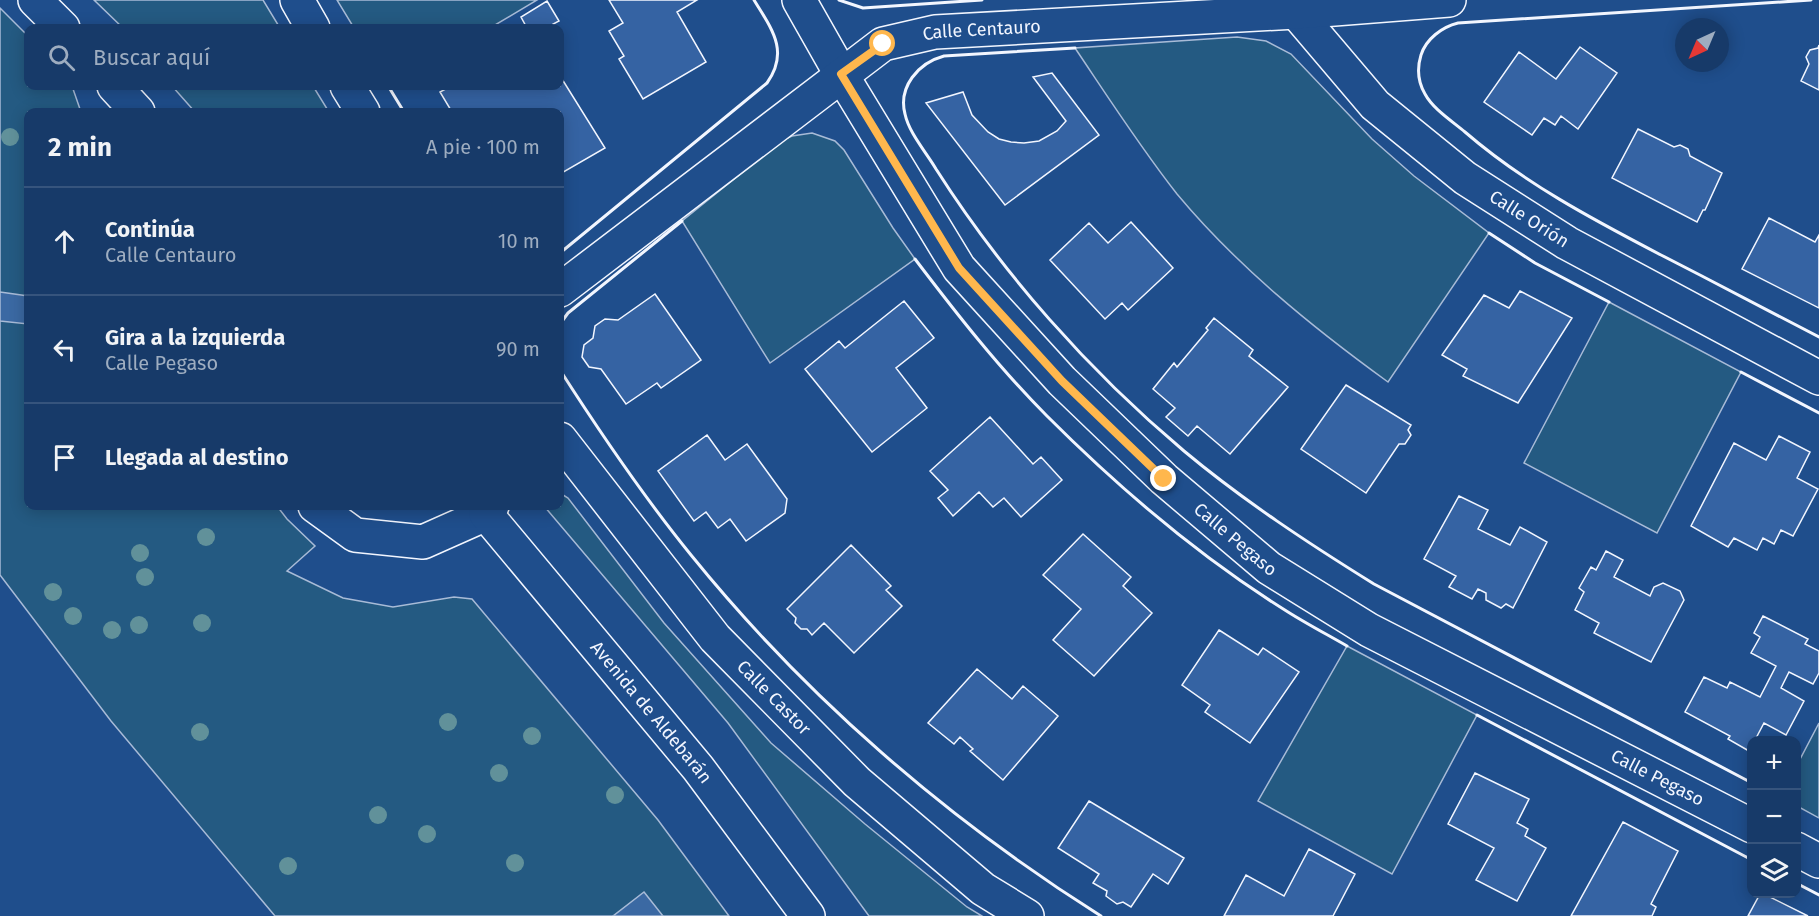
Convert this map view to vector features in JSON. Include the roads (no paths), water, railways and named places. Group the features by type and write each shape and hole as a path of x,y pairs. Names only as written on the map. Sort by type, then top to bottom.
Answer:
{"street":[{"path":"35,0 59,24"},
{"path":"297,0 312,24"},
{"name":"Calle Pegaso","path":"799,0 841,74 959,268 1062,381 1164,479 1269,568 1368,630 1747,823"},
{"name":"Calle Centauro","path":"564,287 883,44 935,32 1292,6 1449,0"},
{"name":"Calle Orión","path":"1292,6 1375,105 1465,178 1567,243 1819,378"},
{"path":"118,90 134,108"},
{"path":"349,90 361,108"},
{"name":"Calle Castor","path":"564,444 715,638 857,782 982,889 1027,916"},
{"path":"321,510 355,535 423,542 489,510"},
{"name":"Avenida de Aldebarán","path":"489,510 698,768 808,916"},
{"path":"1801,851 1819,861"}]}
